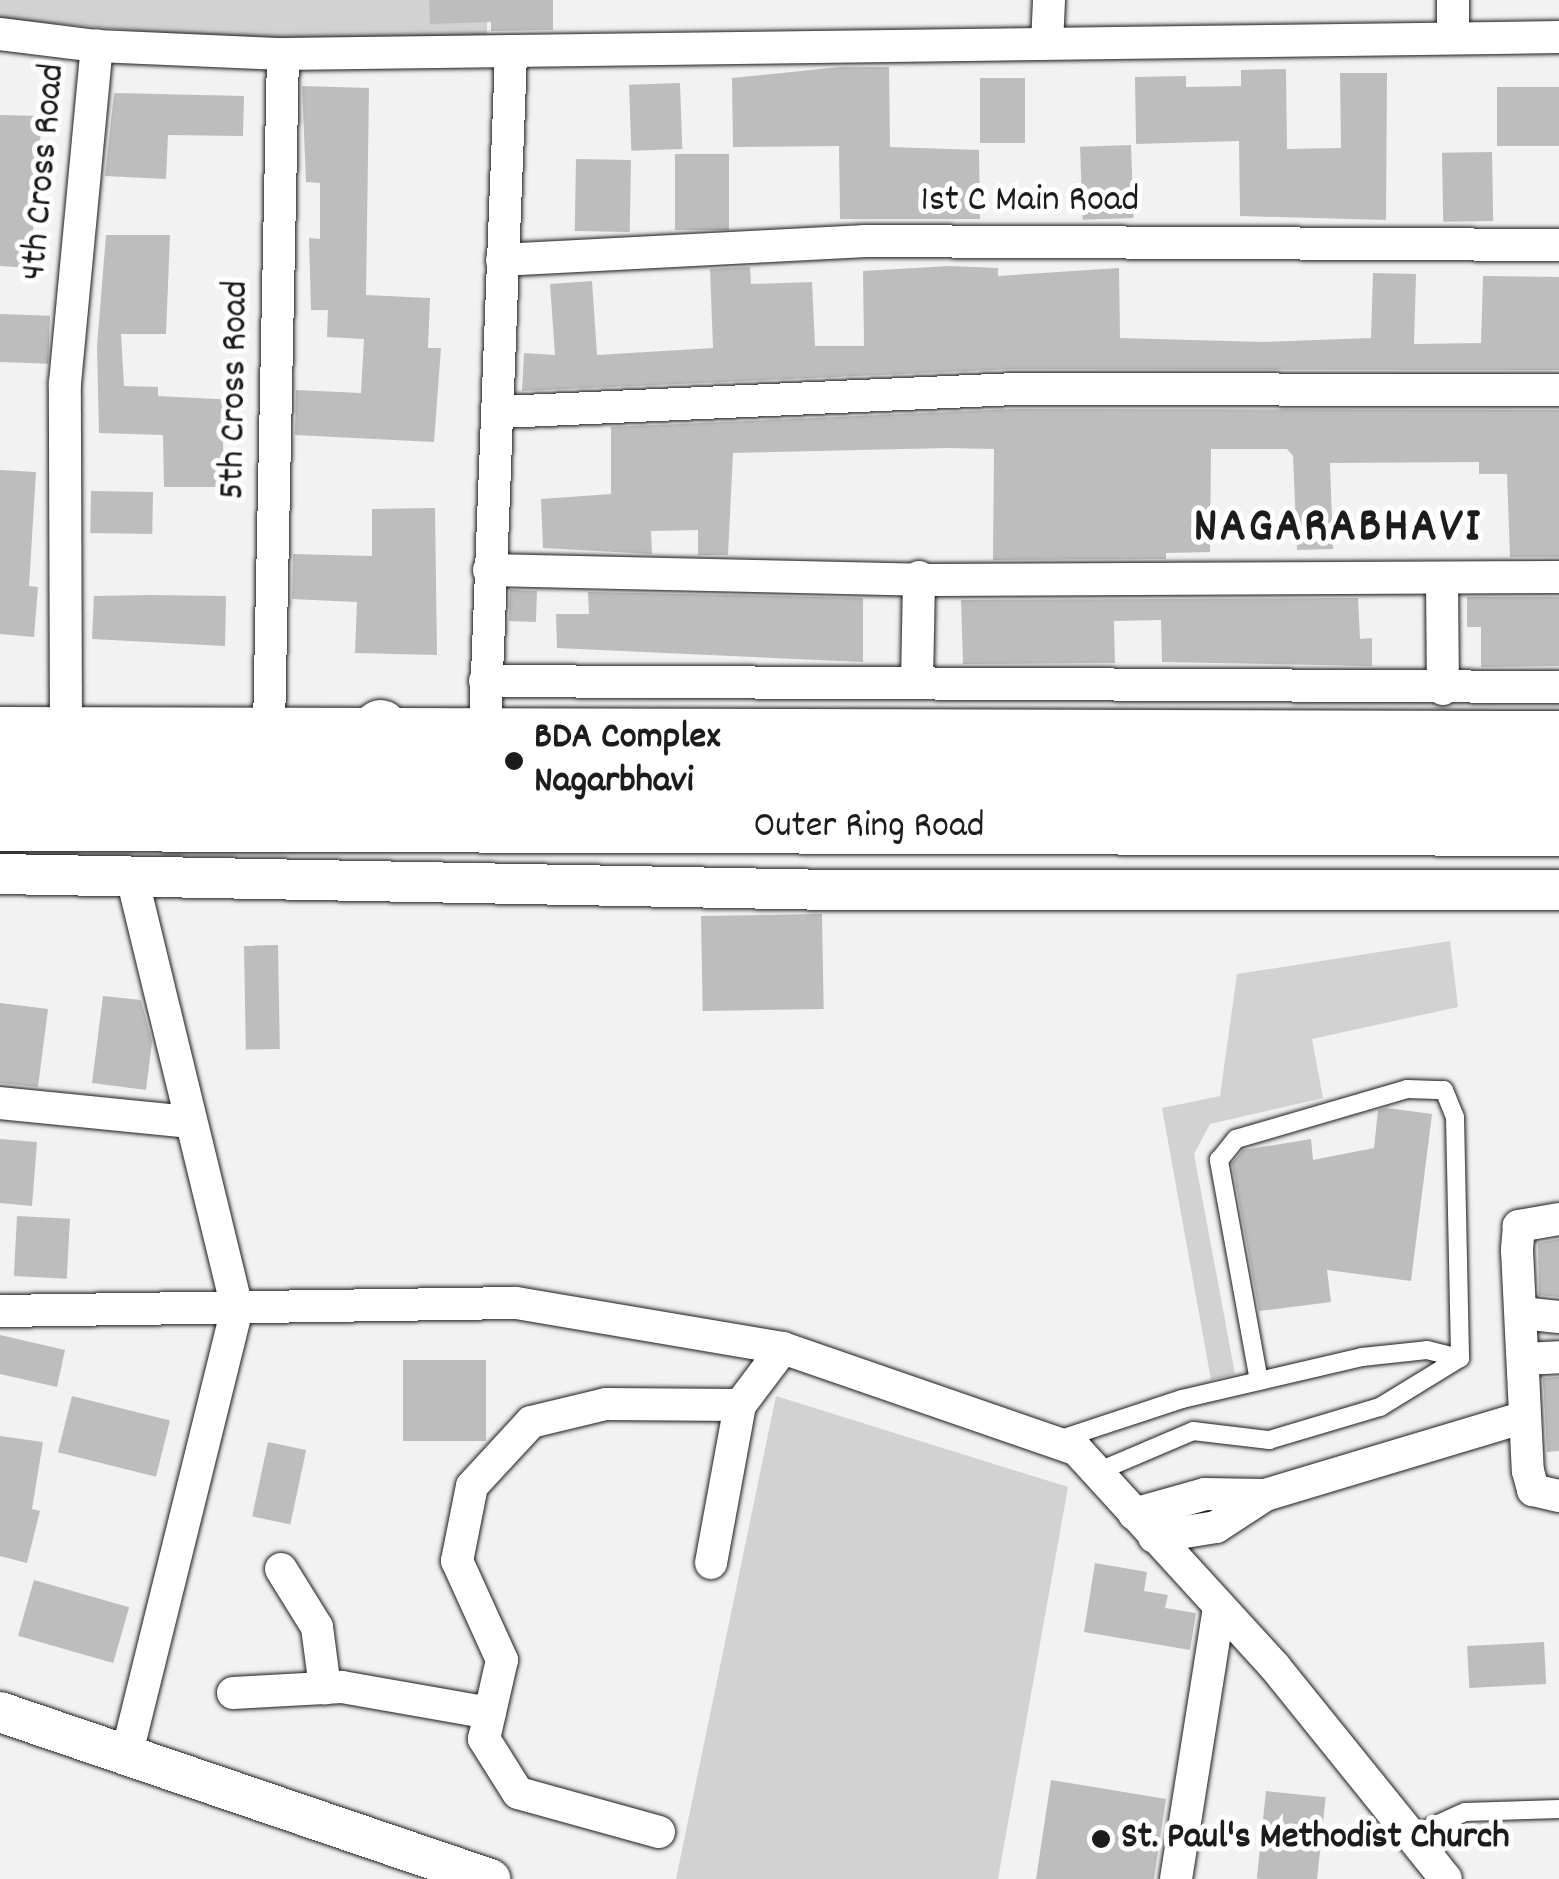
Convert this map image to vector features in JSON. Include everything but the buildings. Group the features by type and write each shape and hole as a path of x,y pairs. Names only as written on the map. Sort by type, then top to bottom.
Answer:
{"highway":[{"name":"Outer Ring Road","path":"0,770 380,750 1559,776"},
{"name":"Outer Ring Road","path":"0,823 1559,828"}],"street":[{"path":"1047,43 1049,0"},
{"path":"1453,34 1454,0"},
{"path":"0,34 97,46 283,54 510,54 1453,34 1559,38"},
{"name":"4th Cross Road","path":"66,726 65,383 97,46"},
{"name":"5th Cross Road","path":"269,728 283,54"},
{"path":"485,726 489,570 501,412 510,54"},
{"name":"1st C Main Road","path":"502,260 864,241 1559,244"},
{"path":"501,412 1016,388 1559,390"},
{"path":"489,570 920,577 1559,577"},
{"path":"917,682 920,577"},
{"path":"1442,580 1443,689"},
{"path":"485,681 1559,687"},
{"path":"0,727 269,728 380,750 485,726 1559,731"},
{"path":"0,874 832,890 1559,890"},
{"path":"127,1753 237,1308 132,877"},
{"path":"0,1103 190,1122"},
{"path":"1559,1218 1519,1226 1525,1417 1533,1490 1559,1496"},
{"path":"0,1310 516,1303 783,1348 1076,1450 1219,1606 1446,1879"},
{"path":"1521,1314 1559,1318"},
{"path":"711,1562 740,1405 783,1348"},
{"path":"1524,1359 1559,1357"},
{"path":"660,1832 518,1793 484,1739 502,1660 456,1562 472,1486 531,1422 606,1404 740,1405"},
{"path":"1144,1526 1205,1494 1265,1495 1525,1417"},
{"path":"281,1569 317,1627 325,1688"},
{"path":"1176,1879 1219,1606"},
{"path":"233,1693 325,1688 490,1713"},
{"path":"0,1712 490,1879"}],"lane":[{"path":"1259,1381 1219,1160 1236,1139 1407,1089 1444,1090 1455,1116 1460,1358"},
{"path":"1054,1442 1259,1381 1362,1358 1427,1350 1460,1358"},
{"path":"1097,1472 1193,1431 1269,1440 1380,1406 1460,1358"},
{"path":"1412,1836 1464,1812 1559,1809"}],"shaded area":[{"path":"0,0 487,0 487,39 226,38 0,19"},
{"path":"1450,941 1458,1007 1312,1039 1323,1098 1210,1124 1194,1154 1235,1374 1211,1380 1162,1108 1220,1096 1237,974"},
{"path":"776,1396 1068,1487 998,1879 676,1879"}],"place":[{"name":"BDA Complex Nagarbhavi","path":"514,761"},
{"name":"St. Paul's Methodist Church","path":"1101,1839"}],"district":[{"name":"NAGARABHAVI","path":"1338,530"}]}
